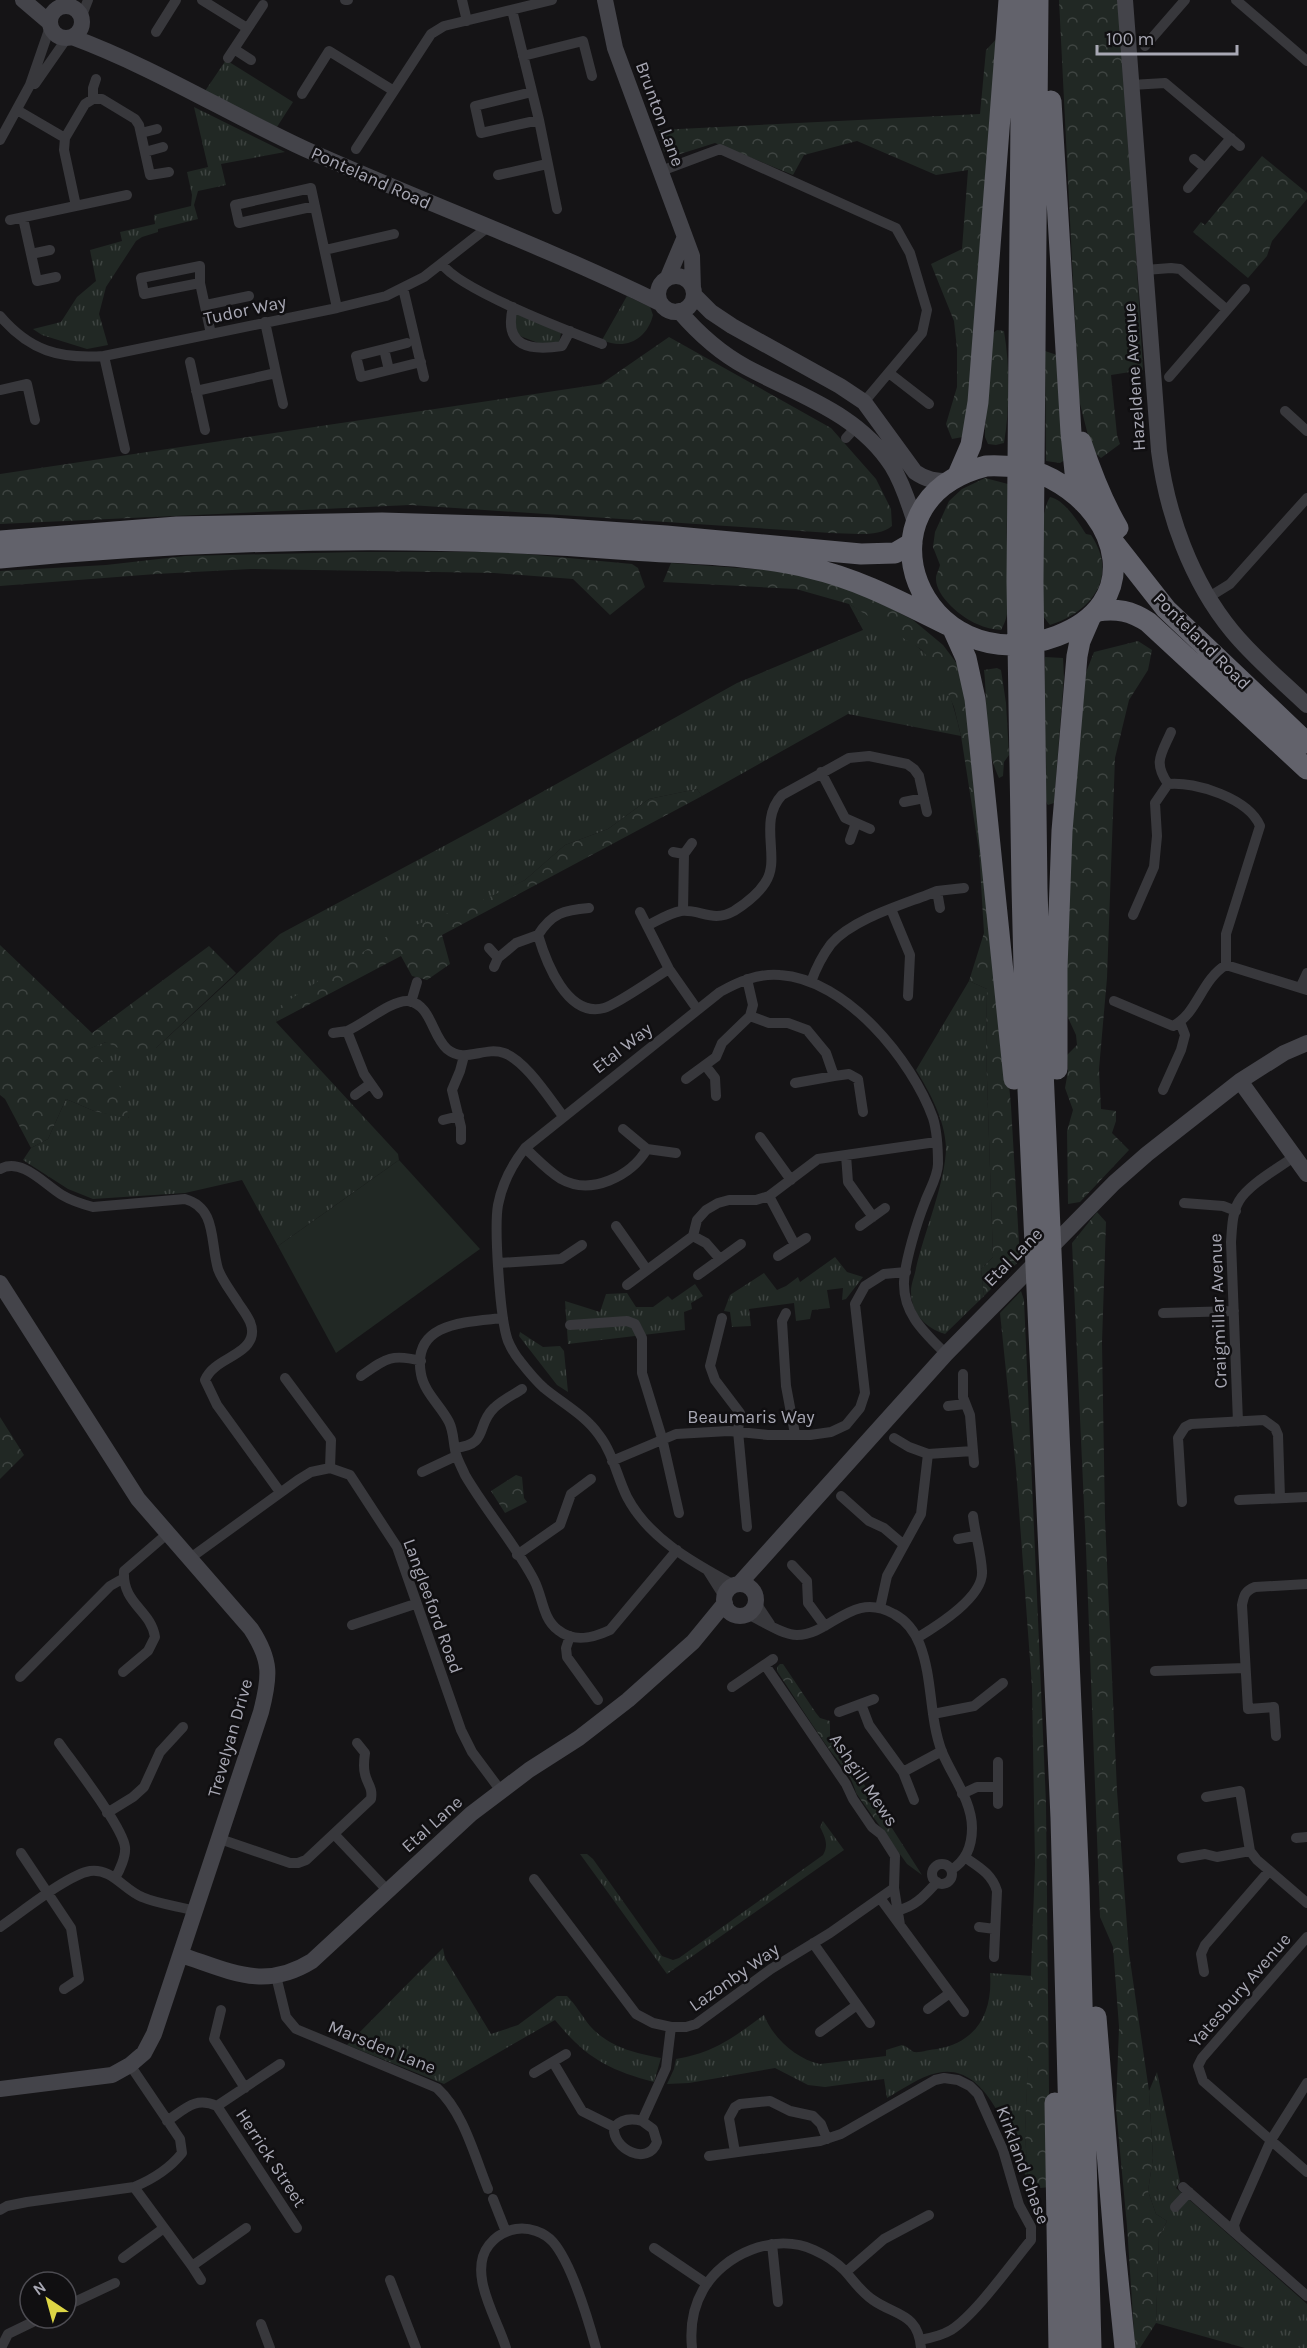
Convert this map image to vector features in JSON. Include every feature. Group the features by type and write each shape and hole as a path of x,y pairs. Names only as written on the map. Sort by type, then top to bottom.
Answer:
{"highway":[{"path":"1009,0 978,402 971,445 954,478 929,501 914,534 912,562 916,580 928,605 950,627 966,658 975,699 1021,1144 1041,1207"},
{"path":"1022,0 1017,582 1022,887 1041,1207"},
{"path":"1038,0 1033,582 1041,1207 1054,1642 1071,1890 1091,2348"},
{"path":"1047,0 1056,197 1075,472 1082,501"},
{"path":"1070,400 1083,450 1099,491 1156,596"},
{"path":"954,478 986,466 1027,470 1064,486 1082,501 1111,544 1114,572 1111,586 1080,641 1074,685 1062,831 1057,968 1057,1119 1041,1207"},
{"path":"0,542 177,527 382,523 551,528 861,554 895,553 914,534"},
{"name":"Ponteland Road","path":"1105,532 1166,609 1307,743"},
{"path":"0,558 143,546 336,540 586,546 779,561 811,568 874,589 981,640 1019,644 1045,640 1069,631 1094,615"},
{"name":"Ponteland Road","path":"1094,615 1121,610 1135,614 1148,622 1307,769"},
{"path":"1074,685 1092,636 1103,625 1116,621 1128,623 1167,639"},
{"path":"1059,2348 1055,2101 1057,1966 1071,1890"},
{"path":"1071,1890 1075,2348"},
{"path":"1071,1890 1091,1963 1125,2348"}],"street":[{"name":"Ponteland Road","path":"23,0 50,25 57,36 69,38 142,66"},
{"name":"Ponteland Road","path":"40,0 74,8 82,21 142,66 198,97 303,148 606,277 660,303"},
{"path":"20,105 69,38 80,31 88,0"},
{"path":"156,32 176,0"},
{"path":"202,0 247,28"},
{"path":"462,0 467,21"},
{"path":"356,149 431,34 444,26 552,0"},
{"name":"Brunton Lane","path":"604,0 615,48 692,256 693,292"},
{"name":"Hazeldene Avenue","path":"1125,0 1159,451 1166,494 1177,529 1197,576 1231,630 1307,705"},
{"path":"1145,46 1185,0"},
{"path":"1236,0 1307,61"},
{"path":"0,140 34,74 52,13 63,5"},
{"path":"251,60 231,54 263,5"},
{"path":"512,10 539,120 556,209"},
{"path":"523,56 583,41 592,76"},
{"path":"302,94 329,51 394,91"},
{"path":"93,99 96,78"},
{"path":"1131,85 1165,83 1240,146"},
{"path":"532,92 475,106 481,133 539,120"},
{"path":"76,206 64,150 65,138 85,104 93,99 102,99 135,119 140,125 150,176 169,172"},
{"path":"20,105 65,138"},
{"path":"141,133 157,129"},
{"path":"1188,188 1231,138"},
{"path":"145,152 163,147"},
{"path":"661,171 720,149 896,228 910,254 927,310 922,333 864,402"},
{"path":"1194,159 1205,168"},
{"path":"498,175 547,164"},
{"path":"315,206 239,223 235,205 311,188 325,250 337,308"},
{"path":"10,220 127,195"},
{"path":"23,218 37,281 56,277"},
{"name":"Tudor Way","path":"0,316 20,336 35,346 55,354 78,358 104,356 375,299 403,288 442,264 488,227"},
{"path":"325,250 394,234"},
{"path":"684,239 666,278 659,286 660,303 665,308 679,311 693,328 744,366 814,400 851,432 873,443 892,466 914,534"},
{"path":"31,254 50,250"},
{"path":"442,264 452,275 513,307 602,344"},
{"path":"200,283 144,294 141,278 200,266 200,283 212,334"},
{"path":"1146,270 1171,267 1180,269 1227,310"},
{"path":"666,278 681,276 689,281 693,292 711,312 864,402 915,472 923,478 936,481 954,478"},
{"name":"Ponteland Road","path":"606,277 637,283 666,278"},
{"path":"403,288 424,377"},
{"path":"1169,378 1245,288"},
{"path":"679,311 691,303 693,292"},
{"path":"206,305 249,296"},
{"path":"513,307 509,323 511,333 520,342 540,349 562,346 570,331"},
{"path":"265,322 283,404"},
{"path":"407,344 356,356 361,377 421,362"},
{"path":"384,349 389,370"},
{"path":"104,356 125,449"},
{"path":"190,362 205,430"},
{"path":"196,390 276,373"},
{"path":"889,373 929,404"},
{"path":"0,390 27,384 35,420"},
{"path":"1284,426 1288,414 1307,431"},
{"path":"1209,597 1230,584 1307,498"},
{"path":"1168,784 1160,772 1159,761 1171,732"},
{"path":"647,926 683,911 719,916 732,912 748,901 766,882 770,868 770,816 774,804 782,795 849,758 859,756 907,764 914,768 919,776 927,812"},
{"path":"821,772 845,818 870,828"},
{"path":"1133,915 1154,867 1157,836 1155,803 1168,784"},
{"path":"1168,784 1199,786 1229,799 1248,808 1260,826 1226,934 1226,965"},
{"path":"904,802 924,798"},
{"path":"850,840 856,823"},
{"path":"683,911 678,853 692,843"},
{"path":"811,981 832,943 848,930 891,909 937,891 964,888"},
{"path":"937,891 940,908"},
{"path":"489,948 496,963 516,943 538,935 553,917 569,909 589,908"},
{"path":"891,909 910,955 908,996"},
{"path":"640,912 669,969 698,1009"},
{"path":"538,935 553,978 579,1005 592,1010 606,1008 669,969"},
{"path":"1114,1001 1173,1026 1188,1014 1214,972 1226,965 1304,988 1307,973"},
{"name":"Etal Way","path":"825,1626 808,1634 791,1635 770,1624 708,1571 657,1536 638,1516 626,1496 600,1435 575,1411 543,1387 518,1359 508,1340 503,1318 499,1263 497,1208 502,1187 510,1169 525,1148 720,992 747,979 778,974 811,981 835,995 879,1031 920,1086 934,1121 939,1167 924,1206 904,1282 911,1316 946,1354"},
{"path":"686,1079 716,1057 727,1038 750,1016 753,1005 747,979"},
{"path":"411,1002 417,982"},
{"path":"333,1033 347,1031 396,1003 411,1002 423,1010 439,1040 456,1055 464,1056 494,1051 516,1059 563,1116"},
{"path":"750,1016 769,1023 788,1023 807,1030 826,1053 834,1076"},
{"path":"1163,1090 1185,1035 1180,1022"},
{"path":"347,1031 360,1066 378,1094"},
{"name":"Etal Lane","path":"181,1955 261,1978 295,1971 312,1961 452,1831 501,1791 606,1718 739,1599 782,1537 946,1354 1093,1204 1147,1154 1240,1081 1284,1053 1307,1043"},
{"path":"461,1140 459,1116 452,1090 464,1056"},
{"path":"705,1065 715,1078 716,1096"},
{"path":"795,1083 849,1074 858,1079 863,1112"},
{"path":"1240,1081 1307,1174"},
{"path":"355,1095 370,1084"},
{"path":"443,1120 459,1116"},
{"path":"623,1129 647,1149 676,1153"},
{"path":"760,1137 791,1179"},
{"path":"627,1285 693,1236 698,1220 706,1210 718,1203 729,1200 756,1200 769,1196 818,1159 936,1142"},
{"path":"525,1148 562,1179 578,1184 600,1184 620,1176 640,1161 647,1149"},
{"path":"846,1155 848,1182 873,1217"},
{"name":"Craigmillar Avenue","path":"1238,1422 1231,1242 1236,1211 1239,1200 1248,1190 1295,1156"},
{"path":"0,1168 5,1166 25,1169 63,1196 93,1207 185,1199 195,1202 204,1209 209,1219 221,1276 252,1326 249,1343 212,1368 205,1380 217,1405 280,1492"},
{"path":"769,1196 795,1245"},
{"path":"1184,1203 1223,1206 1236,1211"},
{"path":"860,1226 885,1208"},
{"path":"616,1226 647,1270"},
{"path":"693,1236 706,1243 720,1259"},
{"path":"778,1256 806,1238"},
{"path":"698,1275 741,1244"},
{"path":"499,1263 561,1259 582,1245"},
{"name":"Beaumaris Way","path":"612,1461 676,1434 738,1431 768,1435 810,1435 831,1432 846,1425 860,1408 865,1393 855,1304 866,1286 884,1274 906,1272"},
{"name":"Trevelyan Drive","path":"0,1283 138,1499 251,1629 262,1646 268,1663 269,1681 196,1911 154,2034 144,2053 130,2065 112,2075 0,2090"},
{"path":"1163,1313 1234,1311"},
{"path":"786,1313 782,1321 786,1386 795,1434"},
{"path":"503,1318 452,1324 439,1329 428,1339 422,1350 421,1375 448,1420 456,1452 473,1489 535,1582 542,1607 557,1630 575,1639 596,1637 610,1630 677,1550"},
{"path":"722,1318 710,1366 716,1380 740,1413 738,1431 747,1527"},
{"path":"570,1325 627,1321 635,1324 642,1338 642,1373 662,1438 679,1513"},
{"path":"361,1376 393,1356 421,1361"},
{"path":"963,1374 963,1397 970,1415 975,1463"},
{"path":"189,1559 280,1492 311,1472 330,1468 331,1440 285,1378"},
{"path":"422,1473 476,1442 490,1412 522,1389"},
{"path":"948,1406 965,1404"},
{"path":"1182,1502 1178,1438 1180,1432 1191,1424 1264,1420 1275,1428 1278,1435 1280,1498"},
{"path":"894,1438 928,1454 974,1450"},
{"path":"880,1608 887,1576 921,1514 928,1454"},
{"name":"Langleeford Road","path":"330,1468 350,1475 397,1547 415,1604 461,1730 472,1752 501,1791"},
{"path":"517,1555 560,1525 571,1494 591,1479"},
{"path":"842,1496 869,1521 884,1528 904,1545"},
{"path":"1239,1500 1307,1497"},
{"path":"917,1638 968,1599 981,1582 982,1569 973,1516"},
{"path":"123,1672 148,1651 155,1637 152,1625 129,1597 123,1584 124,1571 168,1534"},
{"path":"958,1539 975,1536"},
{"path":"792,1565 807,1581 808,1603 825,1626 849,1612 880,1608 904,1620 917,1638 923,1655 942,1751 962,1794 972,1826 966,1857 951,1870 949,1880 943,1883 937,1882 932,1876 936,1866 942,1864 951,1870"},
{"path":"20,1677 110,1586 124,1578"},
{"path":"1276,1736 1274,1707 1248,1709 1242,1605 1244,1595 1255,1587 1307,1584"},
{"path":"352,1625 415,1604"},
{"path":"570,1636 566,1648 567,1657 598,1700"},
{"name":"Ashgill Mews","path":"732,1687 769,1662 846,1784 853,1799 895,1856 894,1888 900,1925"},
{"path":"1155,1671 1245,1668"},
{"path":"933,1714 974,1706 1003,1683"},
{"path":"839,1712 874,1699"},
{"path":"861,1704 869,1725 903,1772 914,1800"},
{"path":"107,1813 133,1797 144,1787 160,1752 183,1727"},
{"path":"59,1743 120,1831 125,1848 120,1870 115,1878"},
{"path":"220,1839 290,1863 306,1860 371,1798 372,1789 365,1777 363,1766 365,1753 357,1743"},
{"path":"903,1772 942,1751"},
{"path":"998,1762 998,1804"},
{"path":"962,1794 978,1787 998,1787"},
{"path":"1206,1797 1240,1791 1250,1851 1307,1903"},
{"path":"334,1834 388,1891"},
{"path":"1182,1858 1205,1854 1217,1857 1250,1851"},
{"path":"21,1853 71,1928 79,1979 64,1989"},
{"path":"966,1857 988,1874 995,1885 994,1957"},
{"path":"1204,1972 1201,1954 1205,1945 1269,1870"},
{"path":"0,1927 76,1876 91,1871 115,1878 141,1897 196,1911"},
{"name":"Lazonby Way","path":"534,1879 636,2014 653,2024 671,2027 686,2027 708,2017 771,1969 894,1888"},
{"path":"898,1910 908,1908 921,1899 937,1882"},
{"name":"Ashgill Mews","path":"880,1898 964,2012"},
{"path":"980,1927 995,1929"},
{"name":"Yatesbury Avenue","path":"1271,2140 1203,2081 1198,2066 1202,2058 1307,1937"},
{"path":"813,1943 870,2023"},
{"name":"Marsden Lane","path":"276,1976 281,2005 286,2017 296,2029 437,2088 444,2094 455,2109 488,2188"},
{"path":"928,2009 950,1993"},
{"path":"820,2032 857,2006"},
{"name":"Herrick Street","path":"221,2010 214,2039 245,2088"},
{"path":"642,2121 666,2068 671,2027"},
{"path":"534,2073 566,2054"},
{"path":"553,2062 582,2111 615,2127"},
{"name":"Herrick Street","path":"217,2106 280,2064"},
{"path":"0,2210 7,2206 27,2202 134,2187 175,2162 182,2153 180,2139 130,2065"},
{"name":"Kirkland Chase","path":"709,2156 827,2139 854,2128 929,2082 944,2078 964,2082 978,2094 1003,2150 1019,2205 1031,2227 1031,2240 967,2317 952,2330 921,2344"},
{"path":"1236,2233 1234,2225 1237,2217 1271,2140 1307,2082"},
{"name":"Herrick Street","path":"167,2121 195,2102 206,2101 217,2106 297,2228"},
{"path":"735,2152 729,2118 735,2107 740,2104 770,2101 790,2111 813,2116 821,2124 827,2139"},
{"path":"624,2120 642,2121 653,2129 657,2142 652,2150 642,2154 624,2148 616,2138 615,2127 624,2120"},
{"path":"1271,2140 1307,2172"},
{"path":"134,2187 201,2280"},
{"path":"1176,2207 1186,2190 1307,2296"},
{"path":"493,2199 506,2232"},
{"path":"846,2272 884,2239 929,2215"},
{"path":"123,2258 164,2228"},
{"path":"192,2266 246,2229"},
{"path":"506,2348 482,2283 480,2270 486,2249 492,2241 506,2232 517,2229 533,2230 553,2242 582,2302 596,2348"},
{"path":"772,2244 778,2302"},
{"path":"692,2348 693,2316 707,2283 726,2264 754,2249 772,2244 800,2245 837,2264 869,2298 909,2319 916,2327 921,2344"},
{"path":"654,2248 707,2283"},
{"path":"390,2280 416,2348"},
{"path":"78,2300 115,2283"},
{"path":"261,2324 270,2348"},
{"path":"1,2348 8,2334 18,2329"}],"green space":[{"path":"1059,0 1121,0 1143,370 1111,375 1117,435 1120,444 1101,458 1092,451 1079,400"},
{"path":"1001,34 968,436 952,439 946,424 957,387 954,321 931,264 962,249 968,170 936,175 857,141 804,155 793,175 715,143 677,155 664,152 659,130 980,114 986,50"},
{"path":"226,60 293,102 277,127 205,91"},
{"path":"194,107 285,152 221,164 226,185 198,191 194,205 198,219 158,229 158,232 136,241 106,287 99,314 108,345 87,349 42,335 33,329 61,322 77,297 96,281 90,250 122,241 120,232 155,224 154,215 191,206 192,195 187,172 208,167"},
{"path":"1262,156 1307,193 1307,199 1272,241 1267,256 1248,278 1193,232 1201,222 1205,225"},
{"path":"627,296 650,307 653,315 646,331 634,341 627,343 619,344 602,340"},
{"path":"518,314 561,333 559,343 538,343 515,334 515,316"},
{"path":"997,330 1004,331 1008,387 1004,443 996,445 988,444 985,427 993,333"},
{"path":"669,337 831,428 876,479 891,509 892,526 886,530 871,533 831,533 410,505 0,524 0,474 601,384"},
{"path":"1045,351 1057,355 1065,460 1060,463 1046,461"},
{"path":"985,478 1008,484 1009,600 1008,611 1001,630 980,625 957,612 940,592 936,578 940,565 933,547 935,532 949,501 962,489"},
{"path":"1050,497 1061,502 1086,534 1091,535 1099,550 1102,565 1097,590 1089,602 1065,619 1050,625 1043,616 1041,554 1043,521"},
{"path":"355,552 506,552 632,564 638,568 645,587 610,615 573,579 494,573 251,569 0,586 0,571 106,565 185,556"},
{"path":"671,563 782,571 850,587 913,620 943,645 961,669 985,824 1011,1106 1020,1260 984,1296 981,1269 993,1257 986,1050 987,989 969,981 984,933 979,851 961,736 954,707 938,671 922,650 849,604 796,589 663,582"},
{"path":"849,604 903,636 929,657 947,689 961,736 848,714 702,796 697,789 649,799 608,829 565,845 525,880 281,1006 276,1022 398,1154 399,1160 278,1246 242,1180 185,1193 93,1199 68,1189 23,1160 31,1148 48,1139 66,1099 94,1111 129,1118 88,1049 106,1042 156,1048 280,934 483,825 737,683 863,630"},
{"path":"1138,641 1152,650 1148,670 1129,700 1115,758 1107,978 1099,1069 1101,1109 1116,1111 1112,1133 1129,1150 1080,1202 1068,1204 1067,1131 1073,1110 1065,1088 1068,1071 1067,1055 1077,1045 1076,1035 1064,1009 1069,845 1083,680 1094,652"},
{"path":"1045,657 1063,658 1064,677 1054,803 1048,805 1045,790"},
{"path":"997,668 1001,670 1006,703 1009,755 1004,762 1003,776 999,778 988,739 984,670"},
{"path":"697,789 702,796 442,935 450,964 427,980 412,976 401,956 276,1022 280,1006 389,935 483,900 525,880 565,845 608,829 649,799"},
{"path":"0,945 92,1033 209,946 236,973 156,1048 140,1059 106,1042 89,1049 112,1070 124,1096 129,1119 94,1111 66,1099 48,1139 31,1148 5,1099 0,1095"},
{"path":"969,981 987,989 986,1050 993,1257 981,1269 984,1296 945,1334 931,1328 920,1319 916,1313 911,1291 939,1191 946,1147 940,1117 916,1070"},
{"path":"399,1160 480,1249 336,1353 278,1246"},
{"path":"1097,1212 1106,1222 1102,1343 1105,1518 1117,1791 1129,1953 1149,2091 1153,2158 1148,2191 1156,2214 1167,2221 1159,2237 1156,2323 1140,2348 1135,2348 1116,2109 1119,2027 1113,1947 1100,1917 1072,1243"},
{"path":"835,1257 847,1272 863,1277 846,1299 842,1300 843,1288 827,1290 830,1308 812,1310 810,1319 796,1321 794,1303 749,1309 751,1326 732,1327 730,1312 724,1311 730,1295 764,1273 777,1290 798,1277 800,1282"},
{"path":"695,1284 703,1296 691,1303 692,1309 684,1312 685,1330 568,1344 565,1301 600,1312 606,1294 627,1293 636,1307 653,1307 668,1296 672,1300"},
{"path":"1021,1291 1024,1300 1046,1803 1050,2187 1031,2189 1028,2181 1025,2134 1035,1864 1032,1687 1016,1469 1000,1313"},
{"path":"520,1332 543,1347 560,1346 564,1351 568,1392 557,1385 519,1336"},
{"path":"0,1417 24,1455 0,1479"},
{"path":"516,1475 522,1477 524,1498 527,1502 505,1513 491,1491"},
{"path":"780,1664 783,1664 820,1718 830,1721 830,1737 853,1767 922,1875 907,1864 856,1793 847,1772 824,1742 777,1671"},
{"path":"823,1821 844,1850 667,1974 580,1854 587,1854 593,1859 662,1956 673,1960 679,1958 823,1855 826,1844 820,1827"},
{"path":"443,1948 445,1958 491,2034 518,2025 557,1996 567,1996 590,2026 605,2039 632,2051 661,2058 654,2082 610,2067 598,2060 577,2044 555,2020 444,2084 347,2045"},
{"path":"990,1973 1032,1976 1025,2133 1028,2181 996,2109 971,2079 955,2072 937,2073 924,2077 887,2098 884,2079 825,2087 808,2085 775,2068 689,2083 667,2084 676,2059 713,2048 764,2015 773,2032 786,2046 802,2057 820,2064 886,2056 886,2050 902,2045 916,2052 951,2045 963,2040 980,2023 989,2000"},
{"path":"1157,2072 1180,2182 1176,2188 1307,2304 1307,2348 1245,2348 1156,2323 1159,2237 1167,2221 1156,2214 1148,2191 1153,2158 1149,2091"}]}
